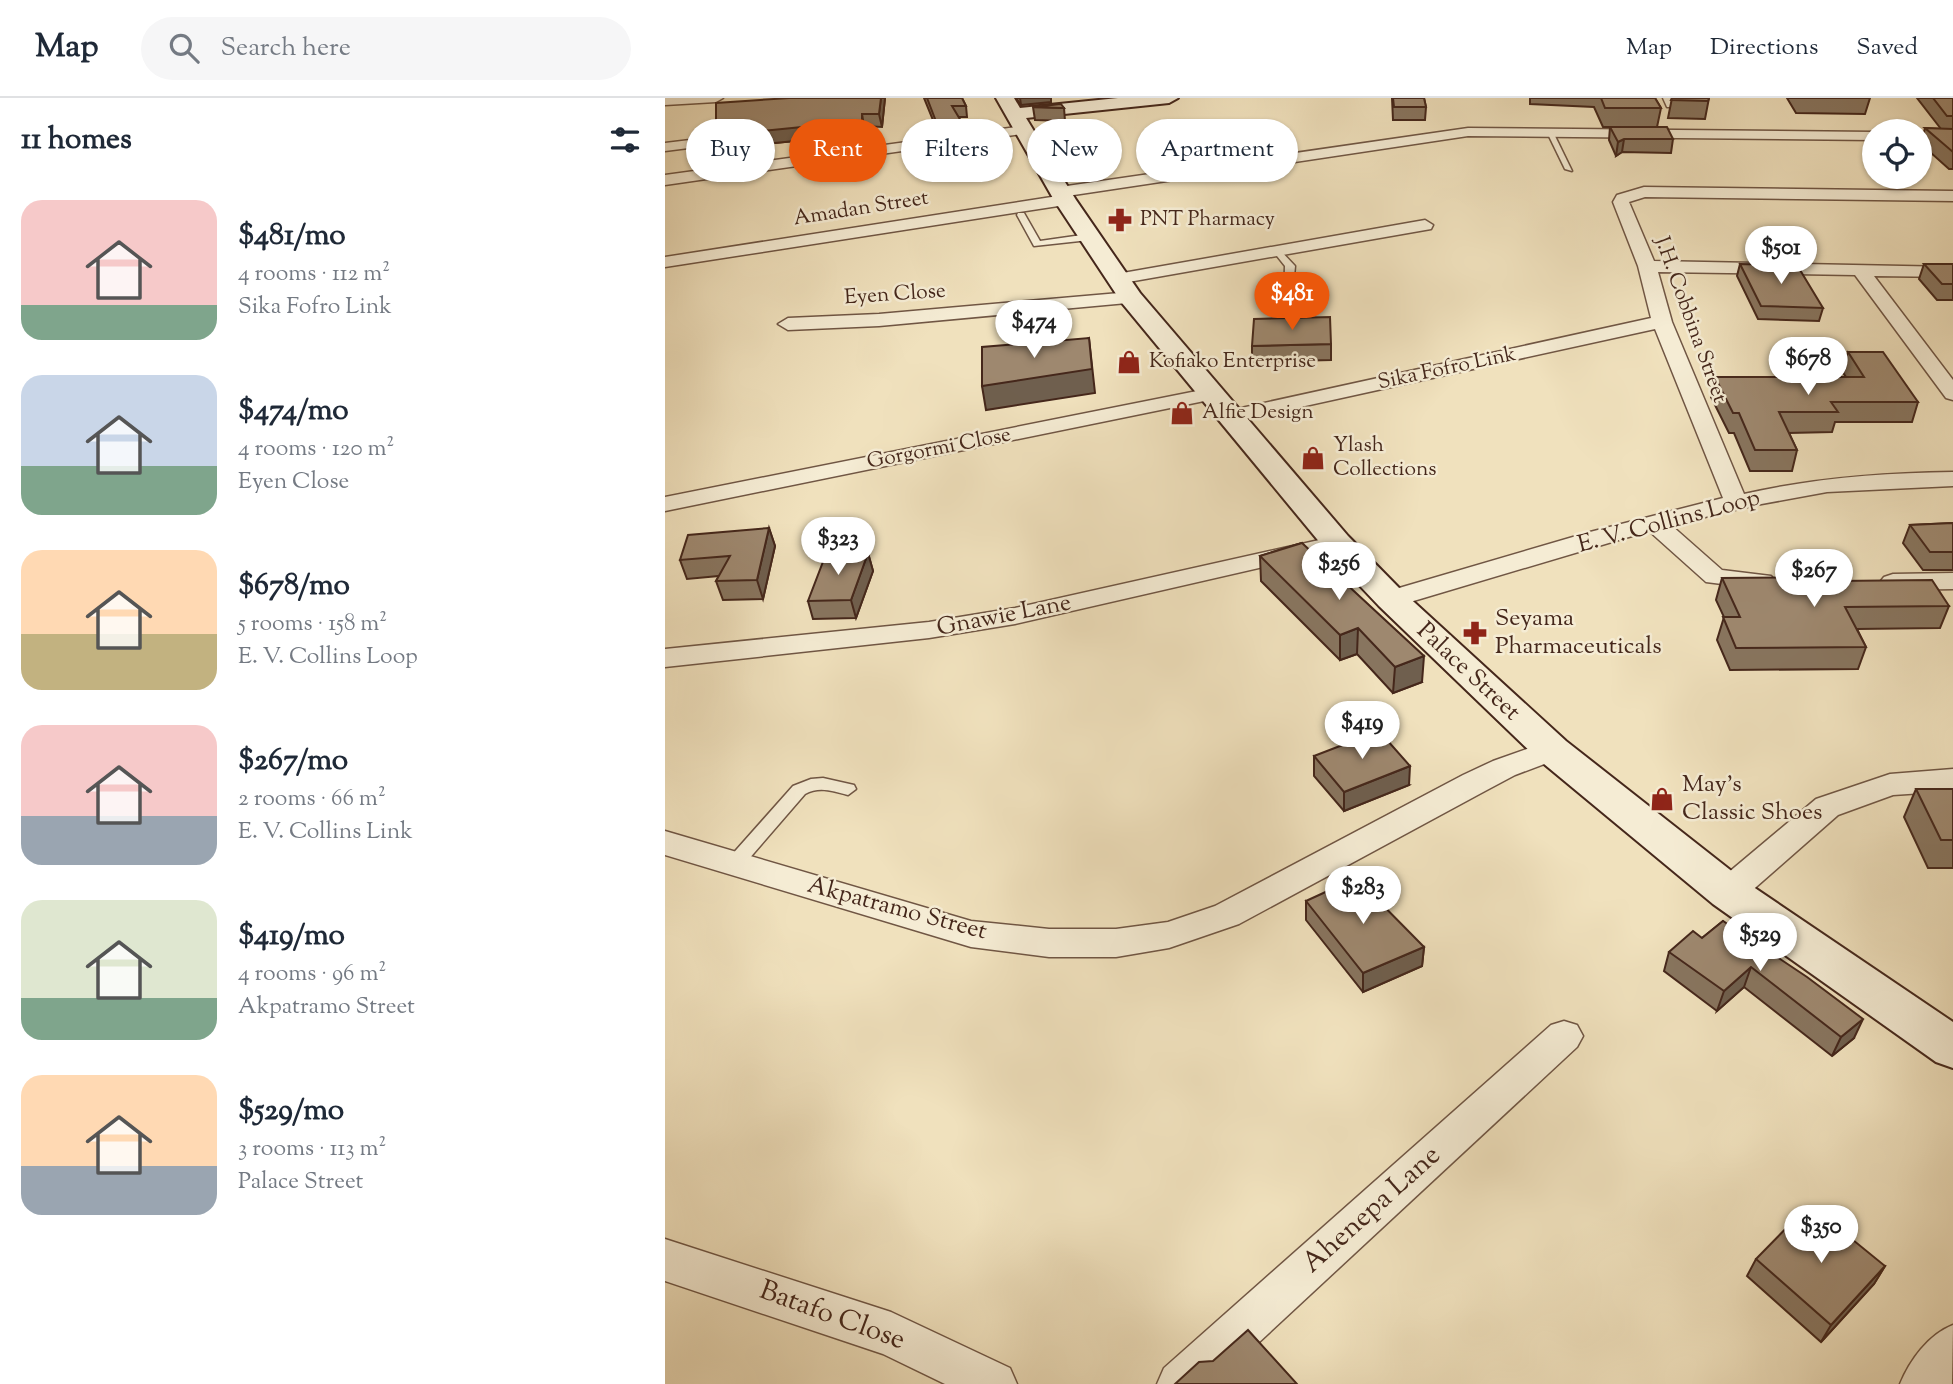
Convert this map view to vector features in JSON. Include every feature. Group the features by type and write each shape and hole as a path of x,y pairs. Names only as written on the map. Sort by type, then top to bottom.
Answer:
{"street":[{"path":"665,101 716,98"},
{"name":"Palace Street","path":"1005,98 1062,196 1124,289 1337,543 1391,599 1552,750 1728,892 1953,1048"},
{"path":"665,180 1169,98"},
{"name":"Amadan Street","path":"665,262 1444,134 1549,132 1862,136"},
{"path":"665,147 686,144"},
{"name":"J.H. Cobbina Street","path":"1736,502 1662,322 1647,266 1621,202 1629,195 1644,192 1953,196"},
{"name":"Eyen Close","path":"788,324 892,319 1124,289 1278,251 1425,225"},
{"path":"1647,266 1953,272"},
{"path":"1861,271 1953,394"},
{"name":"Sika Fofro Link","path":"1232,416 1662,322"},
{"name":"Gorgormi Close","path":"665,504 1212,394"},
{"name":"E. V. Collins Loop","path":"1391,599 1736,502 1812,488 1880,480 1953,479"},
{"path":"1654,523 1714,577 1787,581"},
{"name":"Gnawie Lane","path":"665,658 929,630 1015,616 1337,543"},
{"path":"1871,583 1953,581"},
{"name":"Akpatramo Street","path":"665,842 971,934 1049,943 1116,943 1169,935 1227,915 1474,783 1504,768 1552,750"},
{"path":"1728,892 1827,807 1891,785 1953,780"},
{"name":"Ahenepa Lane","path":"1179,1384 1564,1036"},
{"name":"Batafo Close","path":"665,1260 891,1334 994,1384"},
{"path":"1923,1384 1953,1347"}],"lane":[{"path":"1549,132 1569,169"},
{"path":"1021,215 1037,244 1089,237"},
{"path":"1278,251 1290,266 1289,296"},
{"path":"735,863 799,790 808,784 820,783 848,789"}],"building":[{"path":"789,98 881,98 879,114 862,114 862,119 789,119 789,128 775,130 775,119 716,119 716,103"},
{"path":"927,98 962,98 966,106 952,106 960,119 935,119"},
{"path":"1393,98 1424,98 1426,107 1394,107"},
{"path":"1601,98 1655,98 1661,108 1605,108"},
{"path":"1709,98 1708,101 1671,100"},
{"path":"1933,98 1953,98 1953,116 1947,116"},
{"path":"1061,104 1064,108 1033,107"},
{"path":"1610,127 1667,127 1673,139 1624,139 1618,142"},
{"path":"1932,128 1953,129 1953,152 1932,134"},
{"path":"1740,264 1797,265 1823,308 1761,306"},
{"path":"1924,264 1953,264 1953,284 1942,284"},
{"path":"1330,317 1331,344 1252,346 1254,319"},
{"path":"1089,338 1092,369 982,386 982,347"},
{"path":"1848,352 1883,352 1918,402 1831,402 1838,412 1779,412 1797,450 1755,450 1739,413 1733,413 1715,377 1864,377"},
{"path":"1953,523 1953,552 1930,552 1910,525"},
{"path":"769,528 757,580 716,581 730,556 680,560 688,535"},
{"path":"1302,543 1424,656 1395,667 1358,628 1340,635 1260,556"},
{"path":"868,553 851,600 808,601 826,554"},
{"path":"1832,577 1835,581 1932,580 1949,606 1845,607 1866,647 1736,648 1723,617 1740,617 1722,578"},
{"path":"1379,731 1410,766 1344,792 1314,756"},
{"path":"1916,789 1953,789 1953,840 1941,840"},
{"path":"1356,878 1424,947 1363,973 1306,901"},
{"path":"1723,921 1807,977 1863,1019 1841,1037 1751,967 1724,991 1669,952 1693,931 1702,938"},
{"path":"1805,1209 1821,1223 1826,1218 1885,1266 1831,1325 1756,1259"},
{"path":"1248,1330 1297,1384 1175,1384 1199,1362 1213,1361"}],"place":[{"name":"PNT Pharmacy","path":"1120,220"},
{"name":"Kofiako Enterprise","path":"1129,362"},
{"name":"Alfie Design","path":"1182,413"},
{"name":"Ylash Collections","path":"1313,458"},
{"name":"Seyama Pharmaceuticals","path":"1475,633"},
{"name":"May's Classic Shoes","path":"1662,799"}]}
